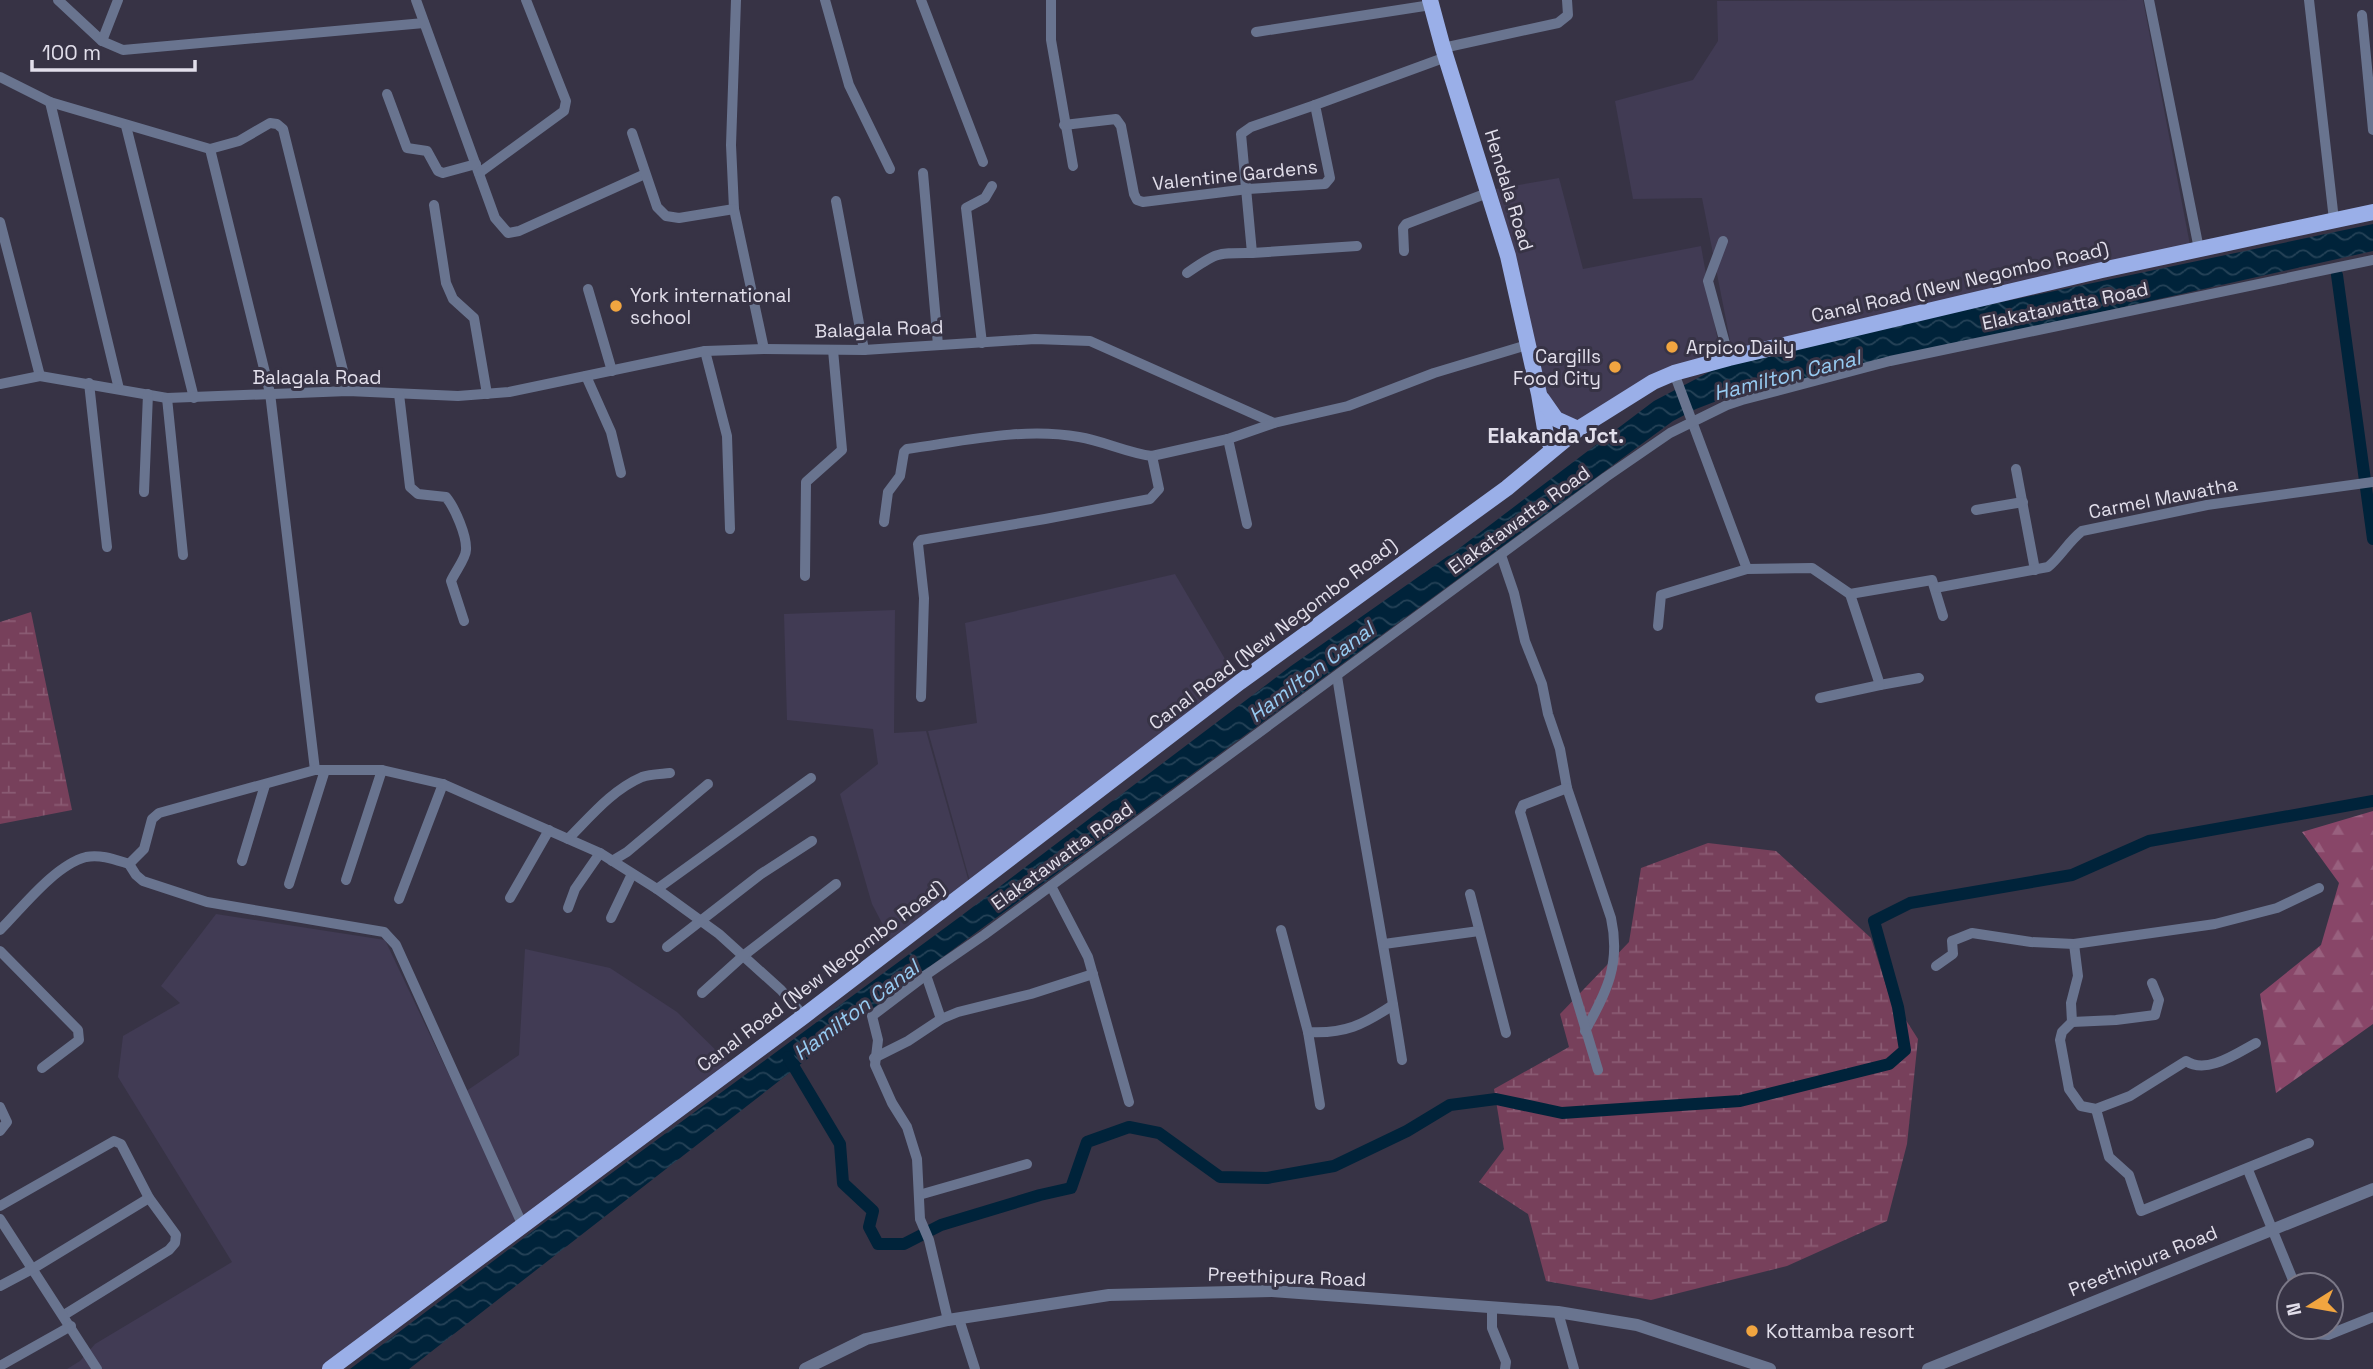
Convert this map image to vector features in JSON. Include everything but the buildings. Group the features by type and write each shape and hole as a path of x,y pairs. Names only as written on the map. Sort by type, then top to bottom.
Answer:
{"main road":[{"name":"Hendala Road","path":"1431,3 1508,256 1546,435 1552,448"},
{"name":"Canal Road (New Negombo Road)","path":"330,1369 804,1016 1240,682 1507,488 1552,448 1653,382 1676,379 1730,358 2199,248 2373,212"},
{"name":"Hendala Road","path":"1539,394 1556,419 1578,429"}],"street":[{"path":"58,0 102,40 123,50 424,23"},
{"path":"102,40 118,0"},
{"path":"416,0 495,218 508,233 519,231 645,174"},
{"path":"387,94 407,148 427,151 433,165 443,173 478,168 564,111 565,101 526,0"},
{"path":"736,0 731,145 734,209 764,349"},
{"path":"825,0 849,85 890,169"},
{"path":"921,0 983,162"},
{"path":"1051,0 1051,40 1073,166"},
{"path":"1252,253 1241,134 1251,127 1315,105 1444,52 1558,23 1568,15 1567,0"},
{"path":"2149,0 2199,248"},
{"path":"2309,0 2334,220"},
{"path":"1256,32 1431,3"},
{"path":"2362,15 2373,130"},
{"path":"0,77 50,102 210,149 239,141 270,123 283,129 348,391"},
{"path":"50,102 119,389"},
{"name":"Valentine Gardens","path":"1064,125 1116,119 1121,126 1134,194 1137,200 1143,202 1248,189 1328,183 1331,178 1315,105"},
{"path":"126,126 194,398"},
{"path":"632,133 657,207 666,216 679,218 734,209"},
{"path":"210,149 270,393 320,770 289,884"},
{"path":"923,173 938,345"},
{"path":"982,343 966,208 985,198 992,186"},
{"path":"1404,251 1403,228 1406,224 1490,191"},
{"path":"836,201 864,350"},
{"path":"434,205 446,283 453,299 474,318 487,394"},
{"path":"0,222 40,376"},
{"path":"1723,240 1708,281 1730,358"},
{"path":"1187,274 1212,255 1219,253 1357,246"},
{"name":"Elakatawatta Road","path":"874,1058 878,1040 872,1016 1606,477 1692,419 1742,400 1890,361 2373,260"},
{"path":"588,289 612,370"},
{"name":"Balagala Road","path":"0,384 40,376 167,398 348,391 458,396 509,392 705,351 864,350 1035,339 1090,341 1274,424"},
{"path":"884,522 888,492 900,477 904,452 908,449 1027,433 1080,437 1152,456 1228,439 1274,424 1348,406 1434,373 1527,345"},
{"path":"805,576 806,482 842,450 833,350"},
{"path":"705,351 727,436 730,529"},
{"path":"586,376 611,432 621,473"},
{"path":"1676,379 1747,569"},
{"path":"89,383 107,547"},
{"path":"144,492 148,394"},
{"path":"399,394 410,486 418,494 446,497 453,505 460,526 466,551 451,581 464,621"},
{"path":"167,398 183,555"},
{"path":"1228,439 1247,524"},
{"path":"921,697 924,598 918,544 921,540 1150,499 1159,489 1152,456"},
{"path":"2016,469 2035,570"},
{"name":"Carmel Mawatha","path":"1850,593 1932,580 1935,588 2035,570 2048,567 2059,558 2069,541 2082,531 2207,505 2368,482"},
{"path":"1976,510 2023,502"},
{"path":"1501,555 1514,593 1525,641 1542,684 1548,714 1560,749 1567,788 1616,940 1606,992 1585,1031"},
{"path":"1658,626 1661,595 1747,569 1812,568 1850,593 1880,685"},
{"path":"1935,588 1943,616"},
{"path":"1337,676 1402,1060"},
{"path":"1820,698 1919,678"},
{"path":"129,864 144,849 152,819 159,813 320,770 382,770 443,784 600,853 657,889 719,934 781,990 804,1016"},
{"path":"346,880 382,770"},
{"path":"568,839 605,802 626,787 644,776 670,774"},
{"path":"657,889 811,778"},
{"path":"399,899 443,784"},
{"path":"612,861 627,852 708,784"},
{"path":"243,861 265,785"},
{"path":"1567,788 1523,805 1520,812 1598,1070"},
{"path":"510,898 549,830"},
{"path":"667,947 761,874 812,841"},
{"path":"568,908 575,889 600,853"},
{"path":"0,930 59,871 86,858 107,857 129,864 143,881 207,902 384,932 396,945 523,1226"},
{"path":"611,918 632,874"},
{"path":"702,993 743,956 836,884"},
{"path":"1051,886 1088,957 1129,1102"},
{"path":"1936,966 1953,954 1952,941 1972,933 2031,942 2074,944 2215,924 2277,908 2319,888"},
{"path":"1470,894 1506,1033"},
{"path":"1281,930 1308,1032 1320,1105"},
{"path":"1384,944 1479,931"},
{"path":"2074,944 2078,976 2071,1003 2072,1021 2062,1032 2060,1041 2069,1089 2081,1105 2096,1109 2130,1096 2186,1061 2193,1066 2214,1064 2256,1043"},
{"path":"0,951 78,1030 79,1040 42,1068"},
{"path":"978,1368 954,1319 920,1219 917,1159 907,1127 877,1073 874,1058 958,1012 1031,994 1093,974"},
{"path":"926,975 941,1019"},
{"path":"2072,1021 2116,1020 2155,1014 2159,1000 2152,983"},
{"path":"1308,1032 1335,1033 1369,1021 1393,1005"},
{"path":"0,1107 7,1122 0,1131"},
{"path":"2096,1109 2109,1157 2129,1175 2141,1211 2248,1170 2309,1143"},
{"path":"0,1206 114,1141 121,1144 149,1198 176,1235 169,1250 64,1315"},
{"path":"919,1195 1027,1164"},
{"path":"2248,1170 2289,1271"},
{"name":"Preethipura Road","path":"1928,1369 2373,1189"},
{"path":"0,1286 149,1198"},
{"path":"0,1219 97,1369"},
{"name":"Preethipura Road","path":"805,1369 866,1339 954,1319 1109,1295 1272,1291 1558,1312 1637,1325 1770,1369"},
{"path":"1492,1309 1492,1328 1506,1362 1505,1369"},
{"path":"1558,1312 1574,1369"},
{"path":"2345,1328 2373,1317"},
{"path":"0,1366 71,1326"}],"shaded area":[{"path":"2143,0 2190,245 1732,350 1702,198 1633,199 1615,101 1693,80 1718,41 1717,1"},
{"path":"1559,178 1583,269 1701,246 1720,354 1578,421 1557,411 1546,391 1515,255 1496,189"},
{"path":"1175,574 1238,681 971,885 928,731 977,723 965,623"},
{"path":"895,610 894,733 926,731 970,886 893,944 872,904 840,794 878,764 873,729 787,720 784,614"},
{"path":"216,914 385,940 459,1096 519,1055 525,949 610,968 677,1012 730,1064 322,1369 67,1369 80,1361 95,1344 232,1262 118,1077 123,1036 180,1003 161,986"}],"green space":[{"path":"31,612 72,810 0,824 0,622"},
{"path":"2373,811 2373,1024 2276,1093 2260,994 2321,945 2339,883 2302,832"},
{"path":"1708,843 1776,851 1871,938 1888,992 1918,1039 1907,1144 1887,1221 1787,1266 1651,1300 1546,1281 1528,1214 1479,1182 1504,1149 1494,1089 1569,1047 1560,1014 1629,942 1641,868"}],"water":[{"name":"Hamilton Canal","path":"2373,224 2373,251 1722,399 1673,421 865,1014 409,1369 350,1369 961,916 1291,666 1461,547 1654,401 1715,369 1817,341"}],"waterway":[{"path":"2337,275 2373,539"},
{"name":"Hamilton Canal","path":"788,1057 840,1144 843,1183 873,1211 869,1227 878,1244 904,1244 941,1225 1071,1188 1087,1142 1129,1127 1159,1133 1220,1177 1267,1178 1334,1166 1407,1131 1450,1105 1496,1099 1562,1113 1740,1101 1889,1064 1905,1050 1898,1007 1874,921 1910,903 2072,875 2149,841 2373,801"}],"place":[{"name":"York international school","path":"616,306"},
{"name":"Arpico Daily","path":"1672,347"},
{"name":"Cargills Food City","path":"1615,367"},
{"name":"Kottamba resort","path":"1752,1331"}],"district":[{"name":"Elakanda Jct.","path":"1556,435"}]}
